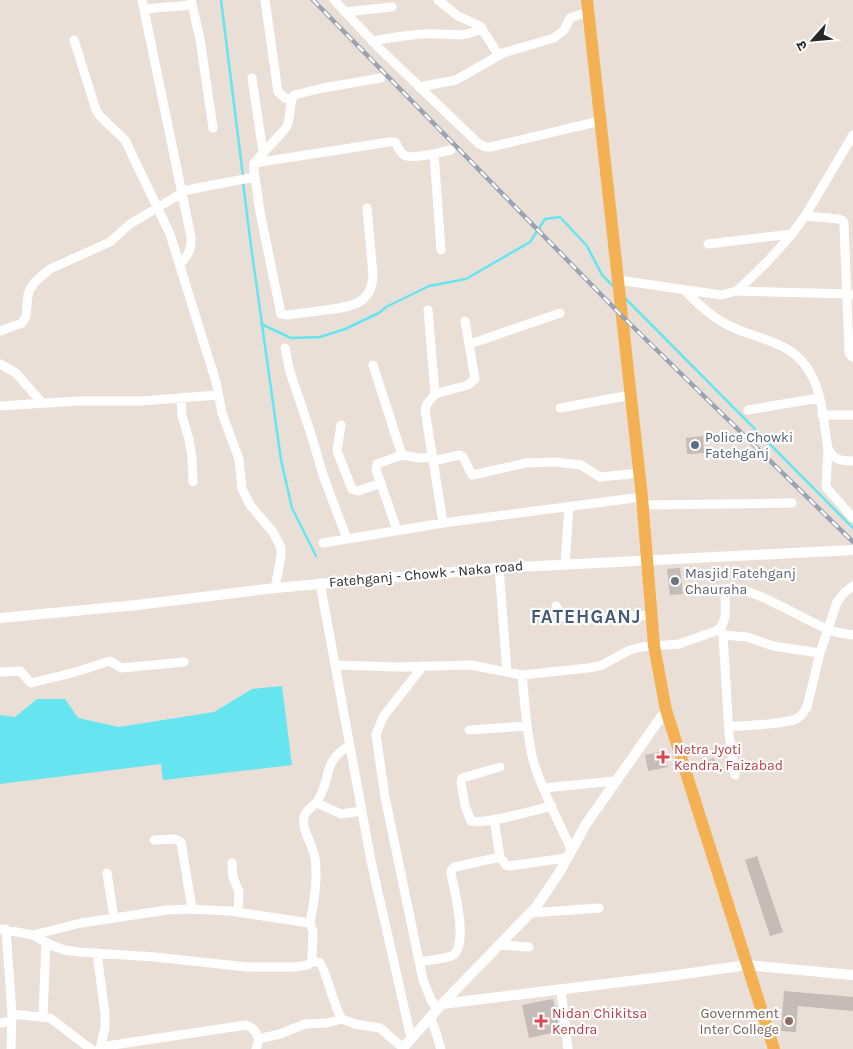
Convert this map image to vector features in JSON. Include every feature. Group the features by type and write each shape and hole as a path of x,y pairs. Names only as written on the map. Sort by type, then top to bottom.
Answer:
{"main road":[{"path":"587,6 640,473 654,646 666,710 774,1049"}],"street":[{"path":"266,0 278,92 284,98 292,99"},
{"path":"334,0 372,41 479,144 486,147 600,121"},
{"path":"438,0 458,16 476,22 482,28 499,56"},
{"path":"180,264 192,248 191,237 143,4 191,3 202,49 213,128"},
{"path":"419,87 461,78 510,51 554,38 564,30 570,18 587,6"},
{"path":"345,12 392,7"},
{"path":"372,41 420,34 468,35 482,28"},
{"path":"74,40 96,110 125,140 170,234 213,373 226,426 239,459 244,496 274,532 281,548 275,588"},
{"path":"252,78 263,152"},
{"path":"367,208 373,275 372,285 367,296 362,301 348,307 284,315 279,310 248,178 254,162 286,128 289,122 292,99 298,94 381,78"},
{"path":"737,291 792,234 805,216 853,135"},
{"path":"254,162 390,142 395,142 402,154 406,156 434,154 451,150"},
{"path":"434,154 441,250"},
{"path":"0,331 22,323 26,316 30,289 50,269 110,242 130,224 182,192 248,178"},
{"path":"805,216 843,221 850,294 849,352 853,357"},
{"path":"708,244 792,234"},
{"path":"619,289 685,291 721,295 737,291 850,294"},
{"path":"685,291 722,323 773,341 787,348 805,366 812,376 819,398 828,449 826,487 853,518"},
{"path":"428,310 435,394"},
{"path":"470,344 560,312"},
{"path":"443,523 425,410 435,394 472,383 474,379 475,373 465,321"},
{"path":"285,348 290,372 312,434 323,475 347,539"},
{"path":"0,364 19,377 42,403"},
{"path":"373,365 402,455"},
{"path":"560,408 631,395"},
{"path":"0,406 218,396"},
{"path":"181,398 182,416 192,458 193,482"},
{"path":"748,410 819,398"},
{"path":"822,415 853,415"},
{"path":"340,425 337,451 354,491 381,483"},
{"path":"828,449 837,460 853,461"},
{"path":"397,530 376,470 377,464 402,455 433,459 460,455 463,457 472,475 526,463 554,462 581,465 600,477 640,473"},
{"path":"323,543 443,523 569,507 642,501 792,503"},
{"path":"840,504 853,503"},
{"path":"565,564 569,507"},
{"name":"Fatehganj - Chowk - Naka road","path":"0,618 137,605 320,583 499,568 853,550"},
{"path":"499,568 507,672"},
{"path":"320,583 371,861 411,1038"},
{"path":"729,727 785,722 800,716 807,707 820,653 837,602 853,586"},
{"path":"735,775 729,727 722,631 725,589 730,588 750,593 828,630 853,635"},
{"path":"556,606 562,616 570,620 651,616"},
{"path":"336,665 398,667 470,665 522,675 600,666 641,646 679,644 722,631 772,646 820,653"},
{"path":"0,672 20,671 31,683 110,661 121,668 184,662"},
{"path":"423,666 383,717 376,735 385,797 420,962 428,993 436,1010 441,1049"},
{"path":"522,675 527,726 534,760 569,854"},
{"path":"258,1039 280,1034 304,1024 327,1023 342,1019 355,1024 380,1028 402,1049 436,1010 501,945 547,892 615,781 666,710"},
{"path":"469,730 527,726"},
{"path":"11,1049 12,1018 3,929 33,934 64,950 247,967 295,967 308,965 312,961 313,931 310,923 314,900 316,866 312,845 303,818 305,813 317,803 326,783 332,760 350,745"},
{"path":"500,767 462,778 465,806 471,821 494,819 552,806"},
{"path":"544,788 615,781"},
{"path":"317,803 341,814 362,810"},
{"path":"494,819 500,857 506,865 509,866 569,854"},
{"path":"154,840 174,839 180,842 192,909"},
{"path":"420,962 448,958 456,953 460,946 458,917 450,872 452,869 500,857"},
{"path":"232,863 233,877 239,892 238,912"},
{"path":"107,873 114,918"},
{"path":"530,913 599,908"},
{"path":"33,934 81,923 166,910 192,909 238,912 310,923"},
{"path":"43,1016 46,942"},
{"path":"501,945 529,947"},
{"path":"97,953 105,1014 105,1027 97,1048"},
{"path":"312,961 324,968 332,998 342,1019"},
{"path":"436,1010 561,990 747,965 853,975"},
{"path":"561,990 568,1049"},
{"path":"0,1023 12,1018 43,1016 56,1021 66,1031 97,1048 141,1045 246,1025 254,1029 258,1039 256,1049"}],"water":[{"path":"282,686 292,765 163,780 161,764 0,784 0,715 15,717 37,699 65,699 78,718 119,727 214,712 252,689"}],"building":[{"name":"Police Chowki Fatehganj","path":"703,436 704,453 687,454 686,438"},
{"name":"Masjid Fatehganj Chauraha","path":"680,568 683,594 670,595 667,569"},
{"path":"664,751 668,767 648,771 645,755"},
{"path":"714,758 717,766 705,771 702,762"},
{"path":"757,856 783,932 770,936 745,860"},
{"name":"Government Inter College","path":"784,991 853,997 853,1011 798,1006 796,1032 781,1031"},
{"path":"553,999 560,1031 529,1038 522,1005"}],"waterway":[{"path":"221,0 243,176"},
{"path":"243,182 281,460 292,508 316,556"},
{"path":"261,324 291,338 320,337 345,329 429,286 466,279 530,242 545,219 560,217 587,246 602,275 614,287"},
{"path":"625,298 853,528"}],"railway":[{"path":"313,0 622,316 853,542"}],"place":[{"name":"Police Chowki Fatehganj","path":"695,445"},
{"name":"Masjid Fatehganj Chauraha","path":"675,581"},
{"name":"Netra Jyoti Kendra, Faizabad","path":"663,757"},
{"name":"Nidan Chikitsa Kendra","path":"541,1021"},
{"name":"Government Inter College","path":"789,1021"}],"district":[{"name":"FATEHGANJ","path":"586,617"}]}
